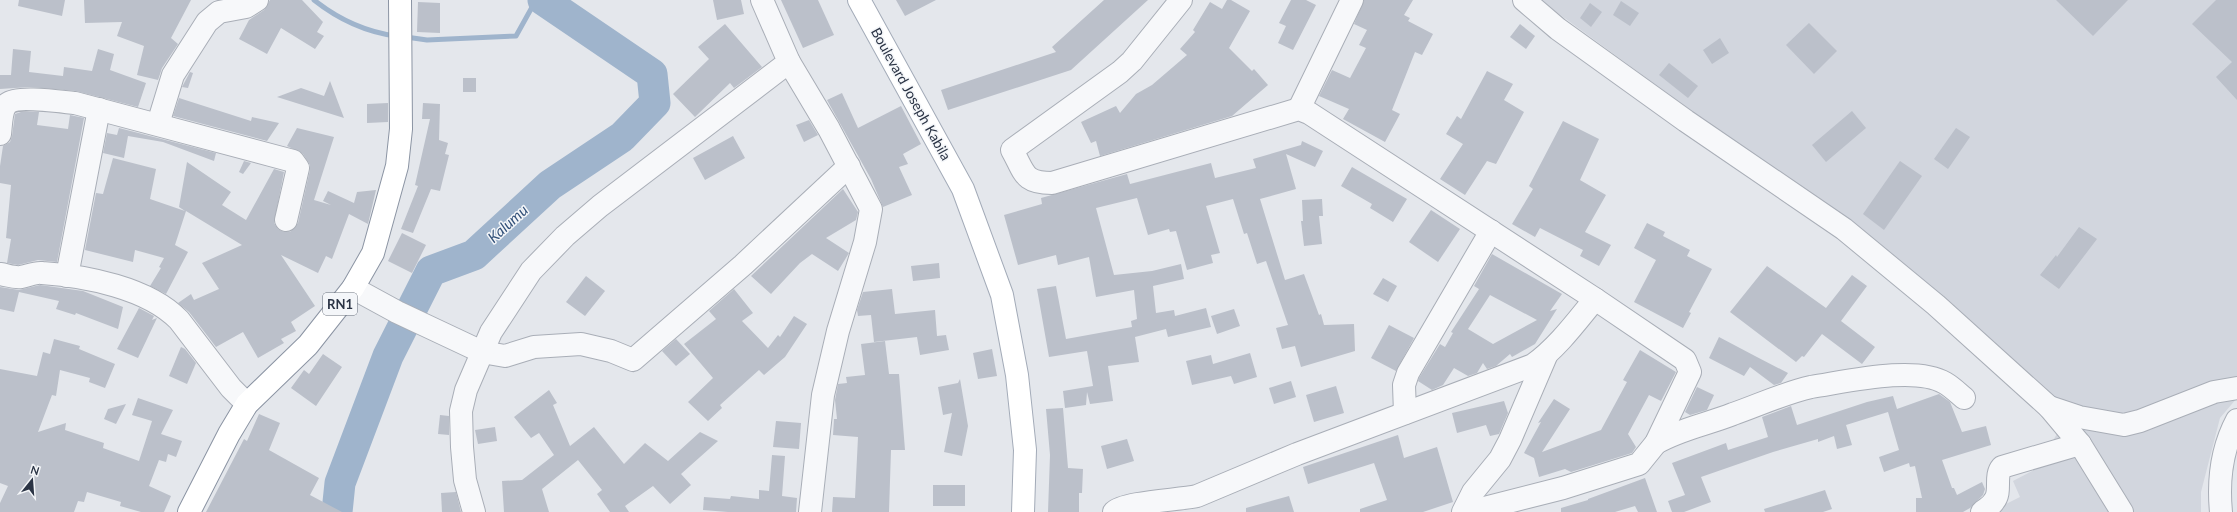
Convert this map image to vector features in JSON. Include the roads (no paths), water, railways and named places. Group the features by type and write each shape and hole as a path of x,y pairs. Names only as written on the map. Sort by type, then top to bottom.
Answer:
{"main road":[{"name":"RN1","path":"189,512 229,434 247,404 308,345 353,288 373,253 397,166 401,128 400,0"},
{"name":"Boulevard Joseph Kabila","path":"859,0 963,189 1002,295 1017,375 1025,450 1023,512"}],"street":[{"path":"158,124 173,75 207,22 220,12 246,6 257,0"},
{"path":"762,0 789,62 849,166 871,209 865,242 838,331 823,395 810,512"},
{"path":"1181,0 1132,61 1120,72 1012,150 1027,178 1037,183 1052,184 1299,109 1309,113 1595,299 1685,360 1689,366 1690,372 1656,442 1639,464 1628,469 1469,512"},
{"path":"1299,109 1352,0"},
{"path":"1524,0 1558,29 1686,121 1844,229 1936,306 2049,407 2080,444 2122,512"},
{"path":"474,512 465,480 461,410 466,390 482,352 507,305 531,270 565,236 661,158 789,62"},
{"path":"0,134 5,108 8,102 15,100 75,103 99,108 293,161 298,168 286,220"},
{"path":"67,276 99,108"},
{"path":"353,288 397,312 482,352 505,356 534,346 581,344 611,351 629,359 636,358 743,266 849,166"},
{"path":"1405,414 1404,384 1408,374 1491,231"},
{"path":"0,274 21,277 40,273 67,276 132,290 146,296 171,312 232,388 247,404"},
{"path":"1463,512 1474,492 1500,459 1510,440 1546,356 1595,299"},
{"path":"1114,512 1129,506 1180,500 1197,496 1298,454 1528,367 1546,356"},
{"path":"1656,442 1668,436 1811,387 1904,374 1934,378 1945,382 1964,398"},
{"path":"2049,407 2079,417 2124,425 2140,422 2214,392 2237,388"},
{"path":"2221,512 2219,493 2221,472 2231,431 2237,420"},
{"path":"1982,512 1994,502 1997,496 1999,474 2002,467 2080,444"}],"waterway":[{"path":"314,0 323,7 353,24 396,36"},
{"path":"406,37 427,40 516,36 536,0"},
{"name":"Kalumu","path":"337,512 340,483 388,356 431,271 474,255 550,185 622,137 655,103 652,74 543,0"}]}
